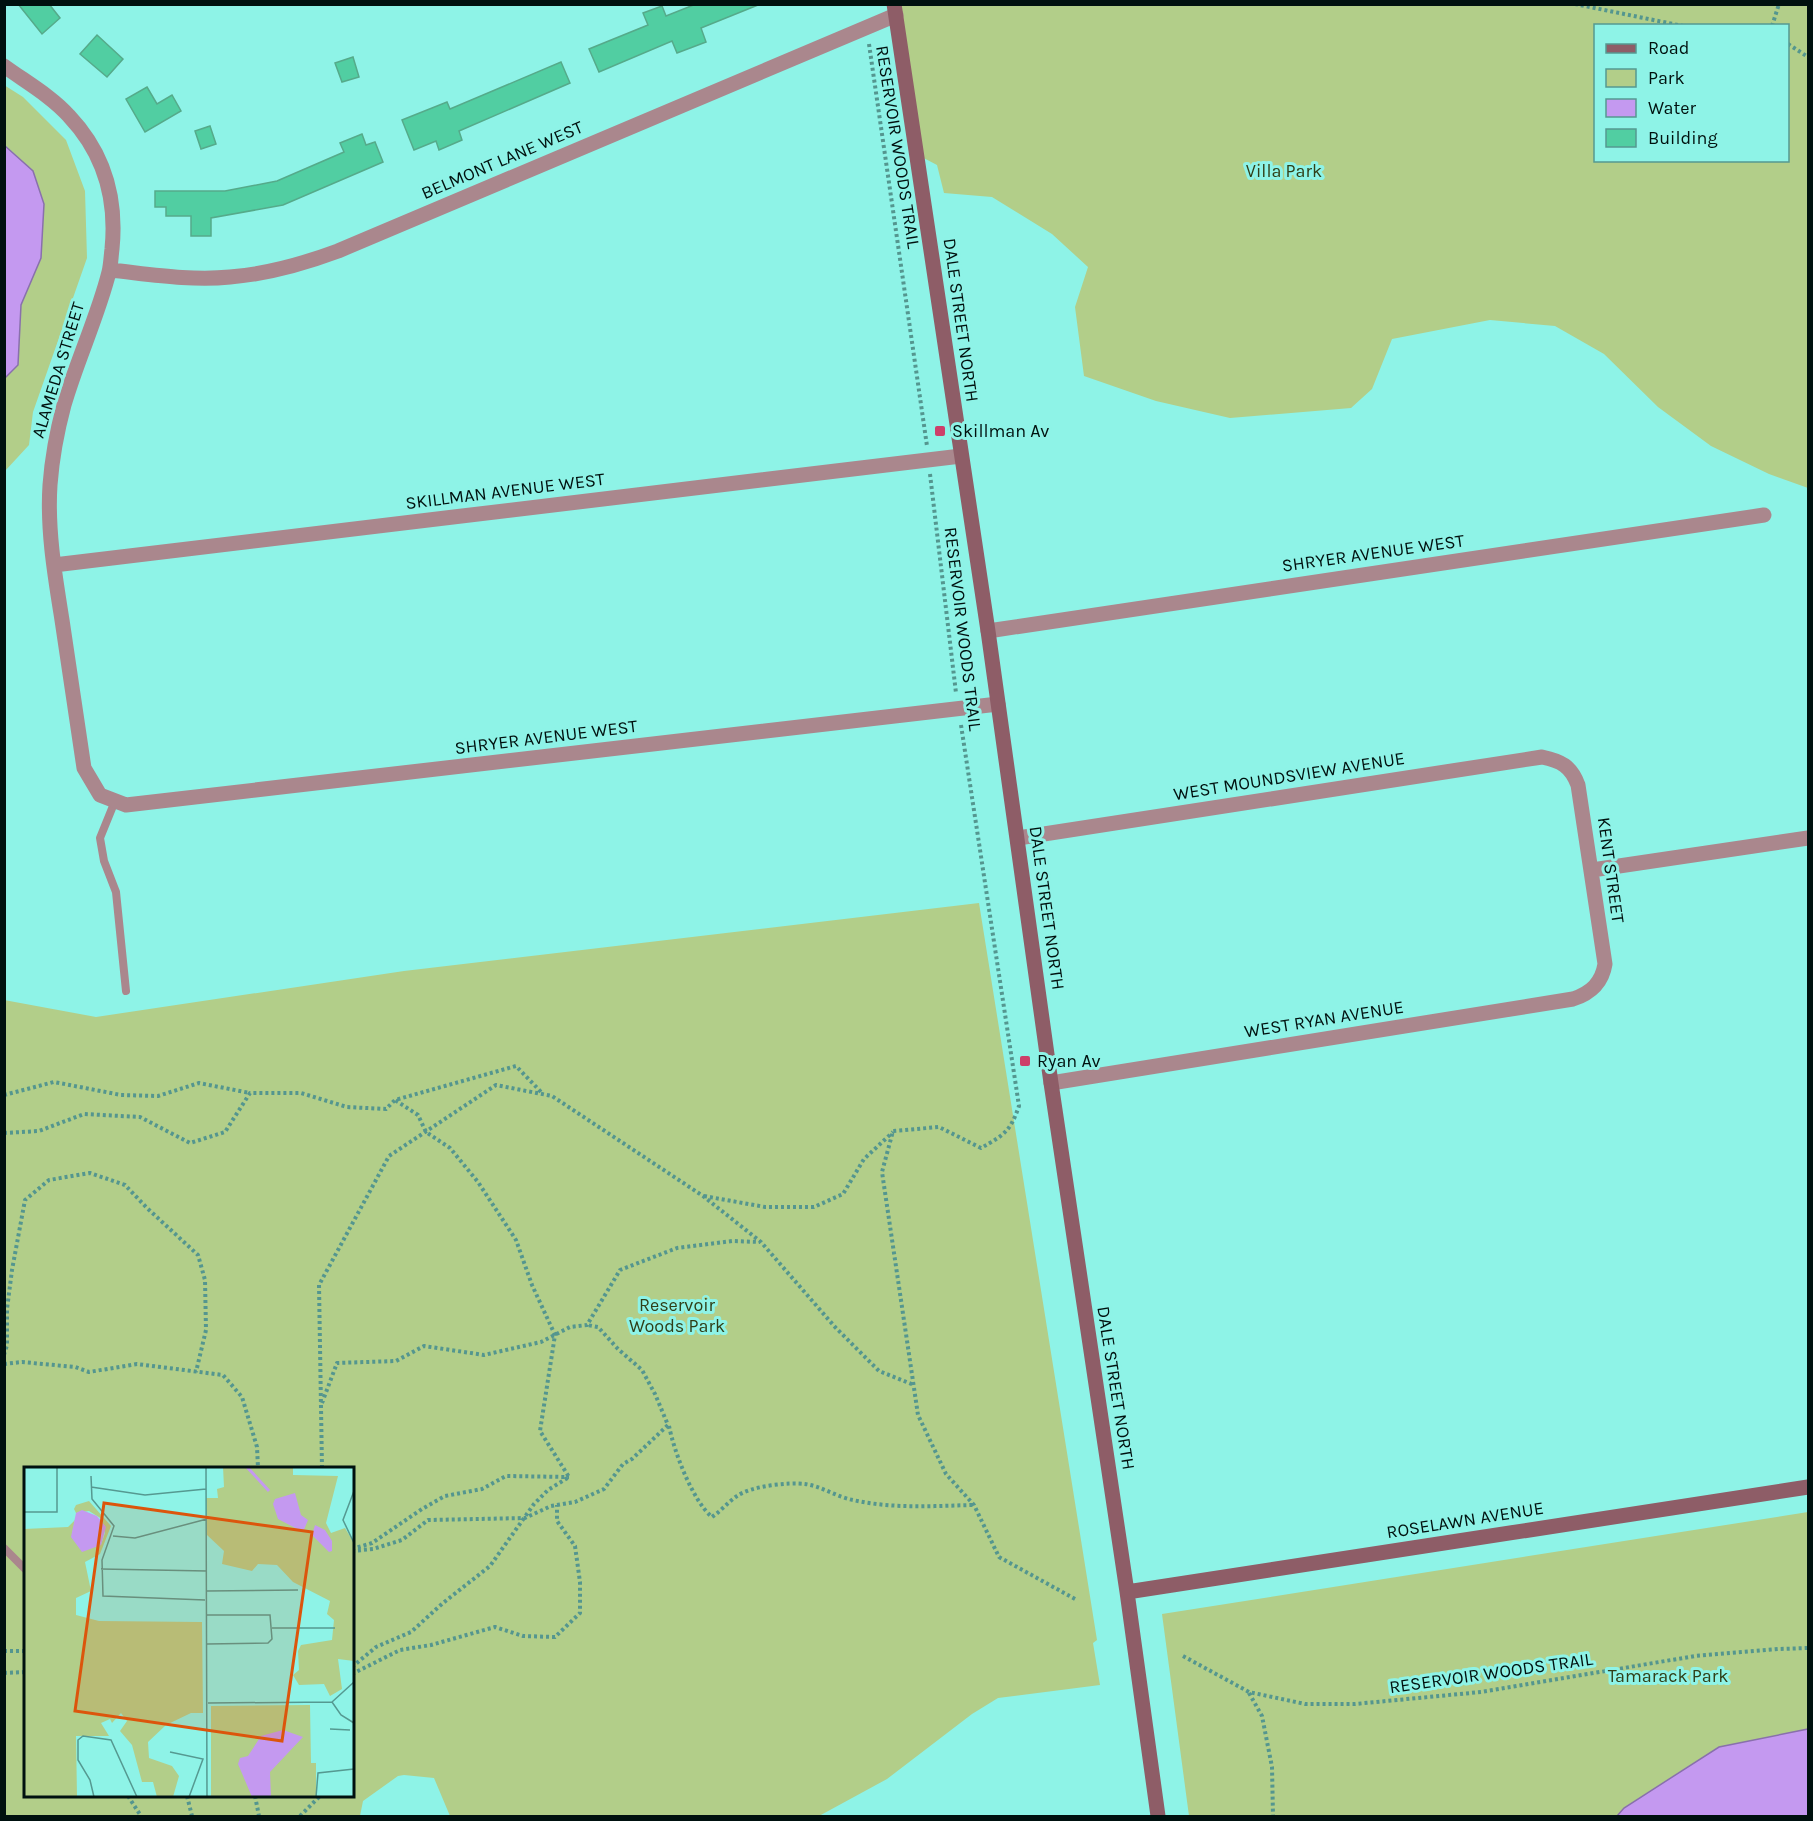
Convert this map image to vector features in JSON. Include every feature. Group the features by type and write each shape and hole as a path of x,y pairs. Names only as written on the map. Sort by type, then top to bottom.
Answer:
{"main road":[{"name":"DALE STREET NORTH","path":"895,10 988,630 1051,1083 1158,1816"},
{"name":"ROSELAWN AVENUE","path":"1127,1592 1809,1487"}],"street":[{"name":"BELMONT LANE WEST","path":"110,270 189,278 229,277 272,271 308,262 866,26 895,10"},
{"name":"ALAMEDA STREET","path":"4,66 47,96 68,114 85,134 99,159 108,183 113,210 110,270 64,406 55,444 50,486 54,565 84,768 100,795"},
{"name":"SKILLMAN AVENUE WEST","path":"54,565 961,456"},
{"name":"SHRYER AVENUE WEST","path":"988,630 1764,515"},
{"name":"SHRYER AVENUE WEST","path":"100,795 126,806 998,704"},
{"name":"WEST MOUNDSVIEW AVENUE","path":"1018,838 1542,758 1553,759 1565,765"},
{"name":"KENT STREET","path":"1565,765 1574,774 1578,785 1592,870 1605,964 1598,983"},
{"path":"1592,870 1809,838"},
{"name":"WEST RYAN AVENUE","path":"1051,1083 1573,999 1583,995 1598,983"}],"lane":[{"path":"115,801 100,838 104,861 116,892 126,991"},
{"path":"4,1548 24,1568"}],"path":[{"path":"1575,4 1673,24"},
{"path":"1773,24 1779,4"},
{"name":"RESERVOIR WOODS TRAIL","path":"866,26 929,460 958,709 1019,1106 1014,1121 1004,1135 981,1148 939,1127 893,1131"},
{"path":"1789,45 1809,57"},
{"path":"4,1095 54,1082 121,1095 158,1096 199,1083 250,1093 301,1093 347,1107 386,1109 395,1101 516,1066 543,1094"},
{"path":"322,1467 320,1285 389,1156 496,1085 552,1096 703,1196 761,1242 835,1327 879,1371 914,1385"},
{"path":"4,1133 39,1131 84,1114 140,1117 190,1143 225,1132 250,1093"},
{"path":"395,1101 417,1115 426,1132 450,1148 478,1182 516,1240 532,1285 555,1335 540,1431 570,1477"},
{"path":"703,1196 765,1208 814,1207 843,1194 864,1159 893,1131"},
{"path":"893,1131 882,1172 918,1415 946,1474 974,1505 999,1557 1075,1599"},
{"path":"4,1355 7,1345 12,1270 26,1200 49,1179 90,1173 125,1185 198,1255 205,1280 206,1330 196,1372"},
{"path":"587,1325 620,1270 676,1248 732,1241 761,1242"},
{"path":"321,1407 337,1363 396,1360 424,1346 484,1355 542,1342 570,1327 587,1325 598,1327 642,1370 668,1425 688,1481 704,1510 712,1517 738,1495 750,1490 806,1484 852,1500 907,1507 974,1505"},
{"path":"4,1364 33,1363 75,1367 89,1372 136,1364 223,1375 242,1397 257,1447 258,1467"},
{"path":"354,1550 372,1549 402,1540 428,1520 525,1518 557,1505 575,1502 604,1489 623,1464 632,1459 668,1425"},
{"path":"354,1549 372,1543 446,1496 482,1490 506,1476 570,1477"},
{"path":"354,1665 376,1647 411,1632 490,1566 534,1504 548,1490 570,1477"},
{"path":"354,1673 400,1650 431,1645 495,1627 523,1636 555,1637 580,1613 580,1582 575,1546 557,1521 557,1505"},
{"name":"RESERVOIR WOODS TRAIL","path":"1183,1656 1249,1692 1305,1704 1355,1704 1481,1692 1695,1656 1809,1648"},
{"path":"4,1651 24,1651"},
{"path":"4,1672 24,1672"},
{"path":"1249,1692 1262,1716 1272,1767 1273,1816"},
{"path":"129,1797 141,1816"},
{"path":"187,1797 192,1816"},
{"path":"255,1797 259,1816"},
{"path":"300,1816 319,1797"}],"green space":[{"name":"Villa Park","path":"894,5 1808,5 1808,488 1769,474 1711,446 1658,407 1604,354 1555,326 1490,320 1392,339 1372,389 1351,408 1230,418 1156,401 1084,376 1075,307 1088,267 1052,234 992,197 944,193 937,165 916,154"},
{"path":"4,85 23,97 66,140 85,191 87,258 33,412 29,445 5,471 5,378 18,364 21,305 41,258 33,171 5,145"},
{"name":"Reservoir Woods Park","path":"979,903 1097,1640 1093,1643 1100,1685 998,1698 972,1714 887,1779 819,1816 450,1816 434,1778 404,1775 398,1776 363,1801 360,1816 5,1816 4,1000 96,1017 404,971"},
{"name":"Tamarack Park","path":"1808,1512 1808,1816 1189,1816 1162,1614"}],"water":[{"path":"4,145 33,171 44,204 41,258 21,305 18,365 5,378"},
{"path":"1808,1729 1808,1816 1617,1816 1624,1808 1719,1747"}],"building":[{"path":"18,4 49,4 60,18 42,34"},
{"path":"696,4 758,5 701,28 706,42 677,53 672,41 599,72 589,49 648,25 643,13 662,6 666,16"},
{"path":"97,35 123,59 107,77 80,54"},
{"path":"353,57 359,77 342,82 335,63"},
{"path":"561,62 570,83 459,131 462,140 439,150 436,141 414,150 402,120 447,102 450,109"},
{"path":"147,87 157,104 172,95 181,111 145,132 126,99"},
{"path":"210,126 216,144 201,149 195,131"},
{"path":"362,134 366,145 375,142 383,162 283,205 211,218 211,236 191,236 191,216 166,216 166,207 155,207 155,191 225,191 277,181 344,152 340,143"}],"place":[{"name":"Skillman Av","path":"940,431"},
{"name":"Ryan Av","path":"1025,1061"}]}
